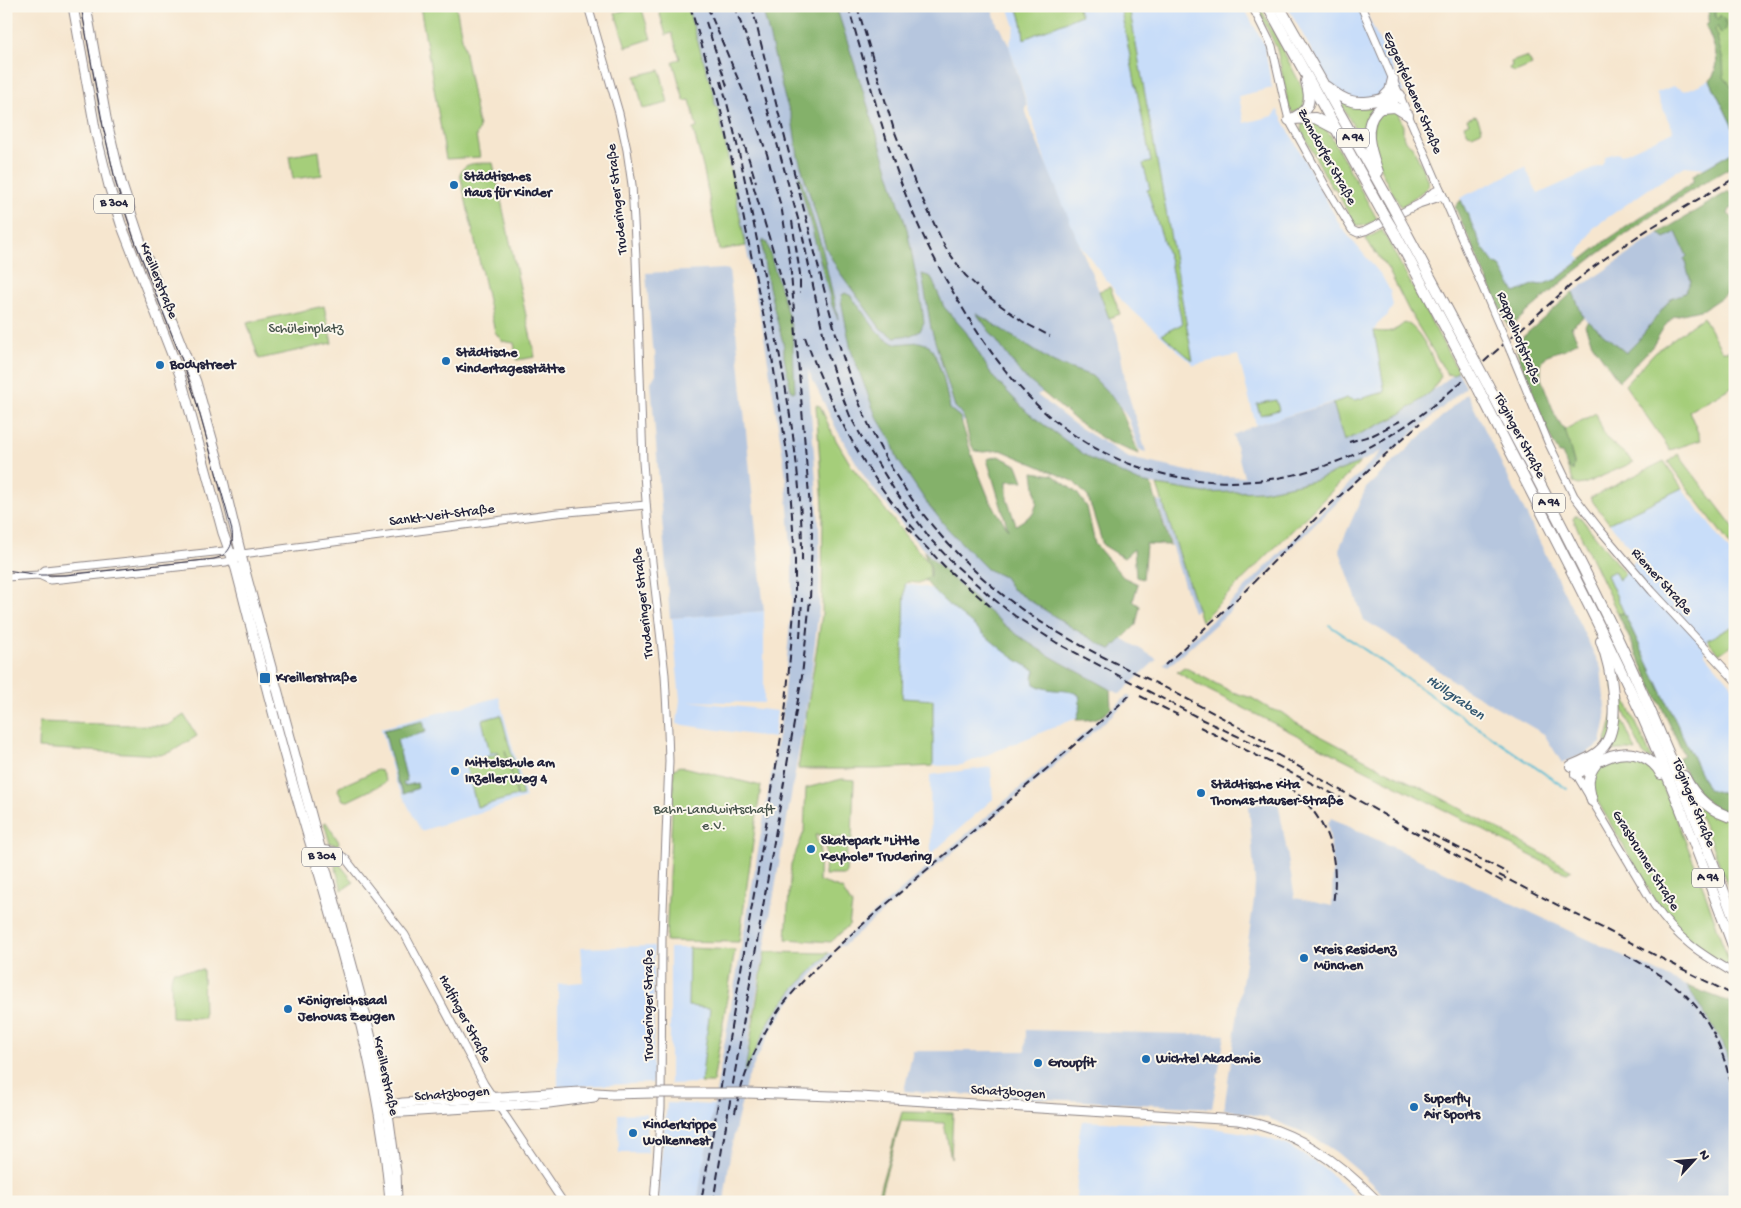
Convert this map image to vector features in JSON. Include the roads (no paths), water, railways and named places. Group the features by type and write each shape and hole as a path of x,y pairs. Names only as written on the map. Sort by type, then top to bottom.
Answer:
{"highway":[{"name":"Töginger Straße","path":"1268,6 1336,129 1386,207 1596,594 1671,757 1735,921"},
{"name":"Töginger Straße","path":"1279,6 1384,192 1386,207"},
{"path":"1289,120 1302,113 1310,100 1302,67"},
{"path":"1384,192 1369,138 1369,126 1372,118 1390,91 1393,79"},
{"path":"1322,83 1339,97 1346,100 1382,103 1395,107 1408,115"},
{"path":"1382,103 1400,95"},
{"path":"1289,120 1315,118 1336,129"},
{"name":"Töginger Straße","path":"1484,389 1640,712 1680,805 1735,951"},
{"path":"1573,770 1604,746 1609,734 1612,717 1613,691 1611,675 1602,645 1587,611 1585,596"},
{"path":"1573,770 1598,762 1613,754 1632,753 1647,759 1657,767 1668,791 1680,805"},
{"path":"1671,757 1699,798 1719,813 1735,818"},
{"path":"1592,801 1589,790 1589,777 1592,768 1598,762"}],"main road":[{"name":"Kreillerstraße","path":"73,6 103,166 121,224 180,375 233,561 294,788 319,856"},
{"name":"Kreillerstraße","path":"86,6 106,118 121,182 141,243 196,382 218,460 319,856 337,937 367,1052 384,1108 396,1172 397,1202"},
{"name":"Schatzbogen","path":"384,1108 492,1097 580,1092 612,1094 746,1093 1217,1118 1245,1121 1280,1131 1304,1142 1353,1178 1378,1202"},
{"name":"Schatzbogen","path":"384,1108 403,1112 573,1100 612,1094"},
{"name":"Kreillerstraße","path":"384,1108 390,1202"}],"street":[{"name":"Truderinger Straße","path":"588,6 615,98 627,150 632,184 646,505 662,651 669,751 662,935 661,1113 654,1202"},
{"name":"Zamdorfer Straße","path":"1252,6 1272,46 1289,120 1352,230 1355,232 1365,231 1419,204 1432,194 1442,193"},
{"name":"Eggenfeldener Straße","path":"1361,6 1442,193"},
{"name":"Rappelhofstraße","path":"1442,193 1548,442 1574,496"},
{"name":"Riemer Straße","path":"1574,496 1647,586 1735,680"},
{"name":"Sankt-Veit-Straße","path":"40,575 45,570 229,551 242,554 557,514 646,505"},
{"path":"233,561 242,554"},
{"name":"Sankt-Veit-Straße","path":"6,577 40,575 50,580 233,561"},
{"name":"Grasbrunner Straße","path":"1573,770 1654,905 1669,925 1692,947 1735,974"},
{"name":"Halfinger Straße","path":"319,856 338,853 348,861 405,935 480,1077 563,1202"}],"waterway":[{"name":"Hüllgraben","path":"1329,625 1567,789"}],"tram line":[{"path":"6,570 40,575 66,575 214,559 228,551 232,542 231,526 196,401 182,360 133,236 116,184 103,126 81,6"}],"railway":[{"path":"690,6 726,131 772,358 788,459 795,558 795,600 785,714 701,1202"},
{"path":"707,6 752,112 767,154 782,211 790,261 812,533 810,600 802,676 713,1202"},
{"path":"734,6 751,49 802,233 827,352 837,383 850,416 865,443 895,491 932,541 954,564 990,596 1015,616 1057,643 1203,720 1278,755 1503,882"},
{"path":"752,6 835,332 857,397 870,428 903,487 923,514 968,564 1020,608 1082,646 1193,702 1269,744"},
{"path":"848,6 888,143 915,218 951,288 980,336 1002,367 1027,395 1054,420 1083,441 1116,458 1151,471 1191,479 1219,482 1274,479 1327,465 1353,455 1378,442 1402,428 1440,400 1571,285 1610,255 1650,228 1735,178"},
{"path":"857,6 894,130 915,183 945,247 965,275 986,295 1025,323 1050,336"},
{"path":"706,22 727,86"},
{"path":"721,81 745,183 786,388 796,458 802,563"},
{"path":"741,134 756,182"},
{"path":"750,175 790,306"},
{"path":"792,221 800,274 800,293"},
{"path":"805,337 826,389 851,439 880,486 915,530"},
{"path":"1349,442 1373,435 1400,421"},
{"path":"1165,665 1243,593 1321,513 1420,423"},
{"path":"907,527 948,570 990,606"},
{"path":"800,638 802,598"},
{"path":"735,1113 747,1071 766,1031 782,1006 812,972 864,923 1051,765 1130,695"},
{"path":"1140,696 1178,715"},
{"path":"1200,727 1341,798"},
{"path":"1279,780 1295,791 1308,804 1326,833 1334,866 1333,904"},
{"path":"1421,829 1508,873"},
{"path":"1499,875 1735,996"},
{"path":"1624,954 1667,980 1680,990 1702,1014 1711,1028 1721,1051 1735,1099"}],"place":[{"name":"Städtisches Haus für Kinder","path":"454,185"},
{"name":"Städtische Kindertagesstätte","path":"446,361"},
{"name":"Bodystreet","path":"160,365"},
{"name":"Kreillerstraße","path":"265,678"},
{"name":"Mittelschule am Inzeller Weg 4","path":"455,771"},
{"name":"Städtische Kita Thomas-Hauser-Straße","path":"1201,793"},
{"name":"Skatepark \"Little Keyhole\" Trudering","path":"811,849"},
{"name":"Kreis Residenz München","path":"1304,958"},
{"name":"Königreichssaal Jehovas Zeugen","path":"288,1009"},
{"name":"Wichtel Akademie","path":"1146,1059"},
{"name":"Groupfit","path":"1038,1063"},
{"name":"Superfly Air Sports","path":"1414,1107"},
{"name":"Kinderkrippe Wolkennest","path":"633,1133"}],"park label":[{"name":"Schüleinplatz","path":"306,329"},
{"name":"Bahn-Landwirtschaft e.V.","path":"714,818"}]}
